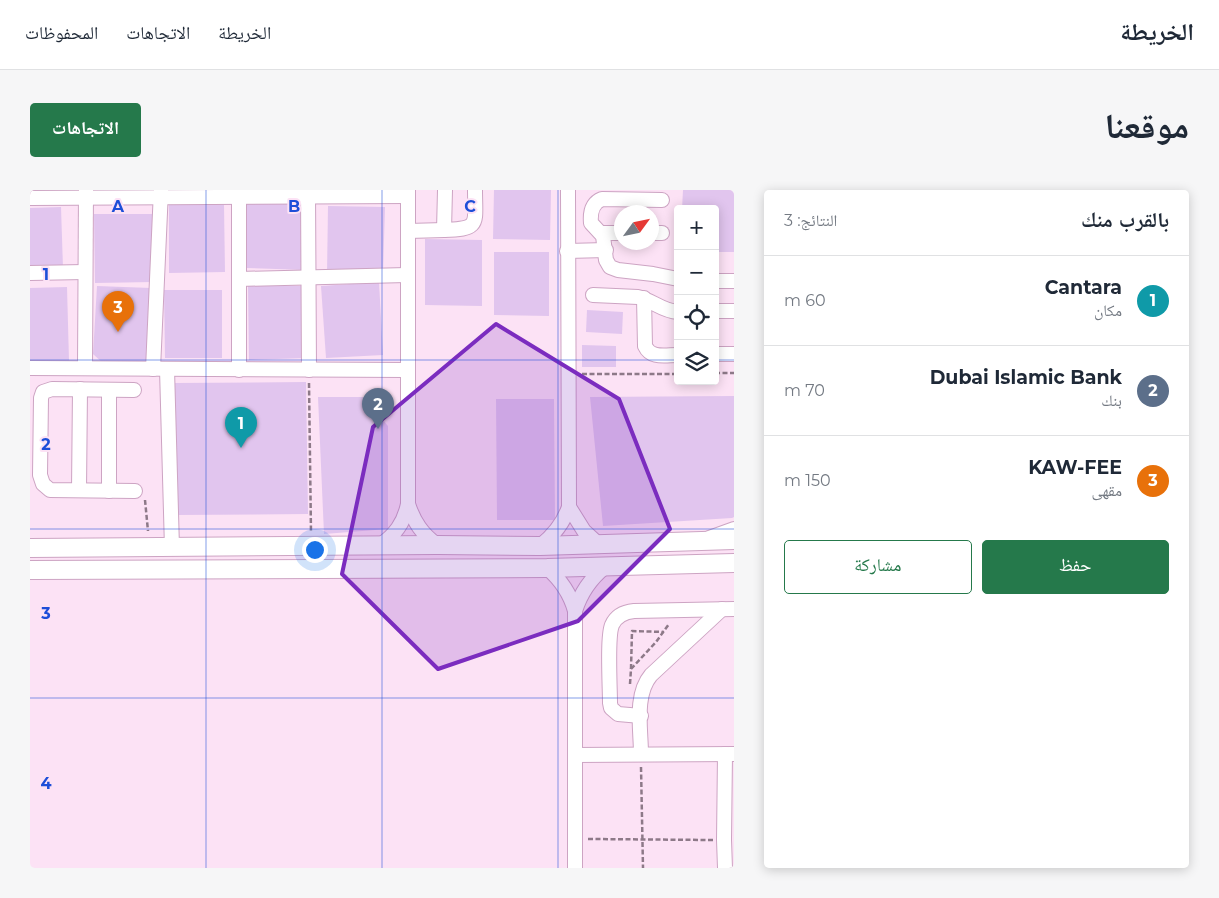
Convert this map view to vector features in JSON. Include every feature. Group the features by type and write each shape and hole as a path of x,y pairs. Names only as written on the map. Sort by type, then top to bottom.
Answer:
{"main road":[{"path":"30,548 540,546 734,540"},
{"path":"30,570 547,568 734,563"}],"street":[{"path":"444,230 445,190"},
{"path":"408,231 463,229 471,226 475,218 475,190"},
{"path":"540,546 555,533 566,517 569,507 568,190"},
{"path":"239,193 239,370"},
{"path":"308,193 309,370"},
{"path":"30,198 86,194 408,193 408,504 406,514 395,532 379,546"},
{"path":"85,367 86,194"},
{"path":"153,369 161,194"},
{"path":"662,200 606,198 598,200 592,208 591,219 593,226 601,233 605,240 608,264 614,269 674,278"},
{"path":"601,233 614,233"},
{"path":"568,251 606,250"},
{"path":"30,273 85,272"},
{"path":"239,280 408,275"},
{"path":"719,281 734,281"},
{"path":"593,295 644,298 662,309 674,311"},
{"path":"644,298 646,349 656,355 674,355"},
{"path":"719,311 734,311"},
{"path":"719,354 734,354"},
{"path":"30,368 407,370"},
{"path":"99,368 104,390 109,490"},
{"path":"167,369 172,548"},
{"path":"134,390 49,389 43,392 41,398 41,480 46,488 55,490 135,491"},
{"path":"79,490 80,389"},
{"path":"408,504 416,523 437,545"},
{"path":"569,507 584,531 597,543"},
{"path":"700,541 734,529"},
{"path":"575,868 575,611 583,591 605,567"},
{"path":"547,568 562,583 575,611"},
{"path":"641,716 618,714 611,708 610,632 615,619 620,615 634,611 728,609"},
{"path":"641,754 641,692 647,680 728,609"},
{"path":"575,755 730,754 729,841 725,868"},
{"path":"725,868 734,857"}],"path":[{"path":"309,370 311,546"},
{"path":"719,373 734,373"},
{"path":"568,374 674,374"},
{"path":"135,491 144,492 150,548"},
{"path":"631,669 632,632 664,632"},
{"path":"641,754 643,868"},
{"path":"575,839 729,841"}],"highlighted area":[{"path":"496,324 619,399 670,529 578,621 438,669 342,574 373,427"}],"building":[{"path":"98,190 157,190 157,193 98,193"},
{"path":"494,190 551,190 550,240 493,239"},
{"path":"683,190 734,190 734,252 719,252 719,205 682,205"},
{"path":"246,201 306,201 306,270 246,268"},
{"path":"169,205 224,205 225,272 169,273"},
{"path":"328,206 385,207 383,273 327,275"},
{"path":"61,207 63,268 30,269 30,208"},
{"path":"94,214 153,214 153,282 95,283"},
{"path":"425,239 482,240 482,306 425,305"},
{"path":"494,252 549,252 549,316 494,315"},
{"path":"379,282 383,355 326,358 321,286"},
{"path":"97,286 151,288 151,365 104,364 93,354"},
{"path":"248,286 307,286 307,358 249,360"},
{"path":"67,287 69,361 30,362 30,288"},
{"path":"164,290 222,290 222,358 165,358"},
{"path":"587,310 623,312 622,334 586,332"},
{"path":"582,345 616,346 616,367 582,367"},
{"path":"306,382 308,514 175,515 173,383"},
{"path":"734,396 734,517 603,526 590,397"},
{"path":"318,397 363,397 388,426 388,529 324,534"},
{"path":"496,399 554,399 555,520 497,520"}],"place":[{"name":"KAW-FEE","path":"118,332"},
{"name":"Dubai Islamic Bank","path":"378,429"},
{"name":"Cantara","path":"241,448"}]}
